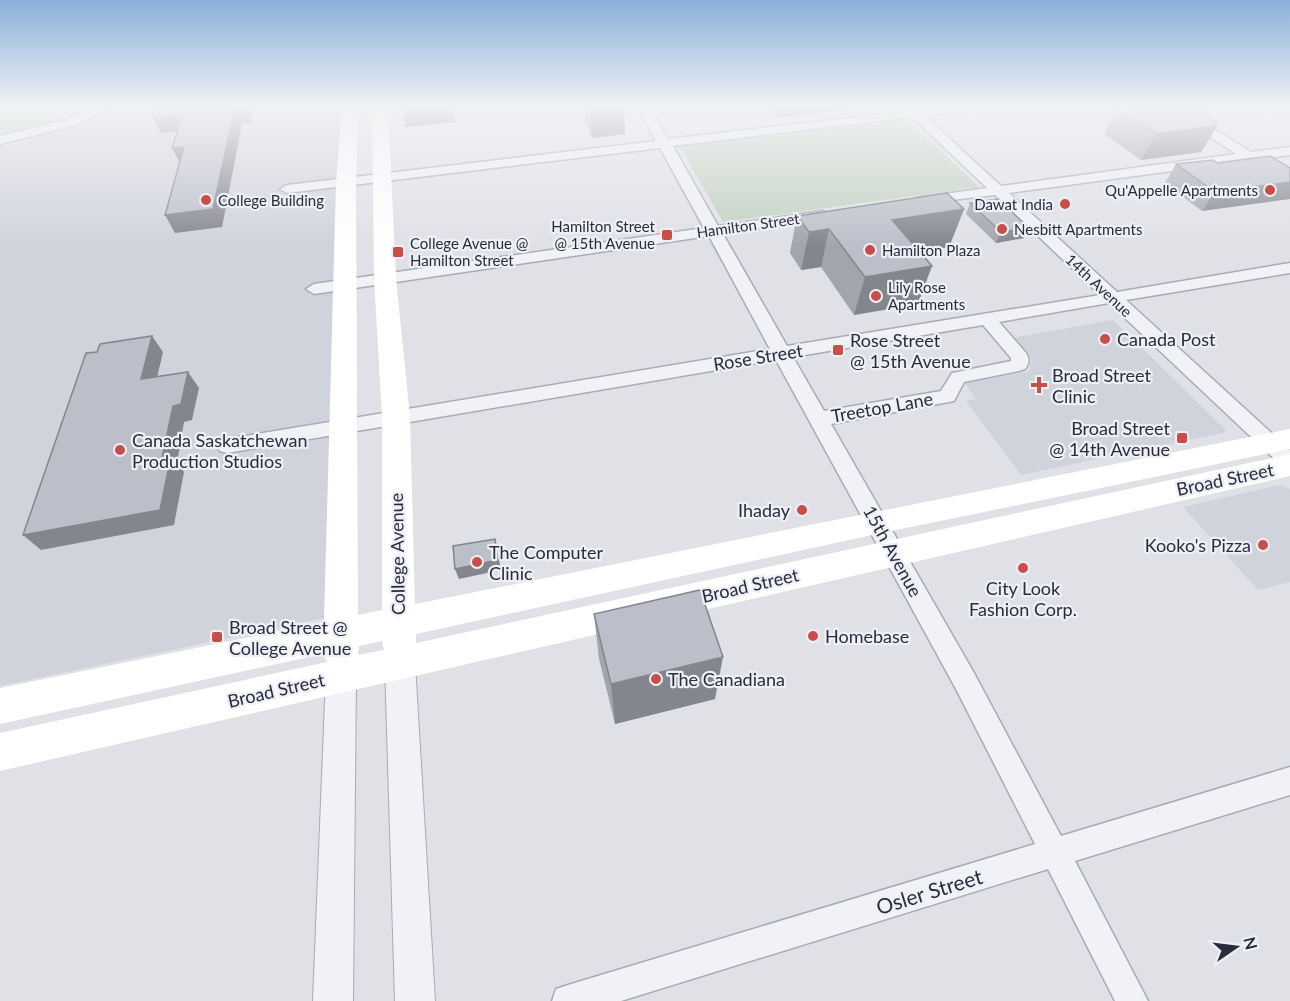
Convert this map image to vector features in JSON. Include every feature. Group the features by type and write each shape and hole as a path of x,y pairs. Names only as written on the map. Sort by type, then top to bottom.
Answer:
{"main road":[{"path":"341,676 348,154"},
{"name":"College Avenue","path":"383,154 385,278 396,417 400,663"},
{"name":"Broad Street","path":"0,706 877,522 1285,452"},
{"name":"Broad Street","path":"0,752 894,553 1285,452"}],"street":[{"path":"287,189 585,154"},
{"name":"15th Avenue","path":"671,154 965,681 1132,1001"},
{"name":"14th Avenue","path":"959,154 1114,298 1285,452"},
{"path":"1244,154 1290,183"},
{"path":"910,202 1267,154"},
{"name":"Hamilton Street","path":"314,289 842,212"},
{"name":"Rose Street","path":"227,446 1290,268"},
{"name":"Treetop Lane","path":"819,419 947,396 958,377 1019,365 1020,357 987,319"},
{"name":"College Avenue","path":"400,663 415,1001"},
{"path":"333,1001 341,676"},
{"name":"Osler Street","path":"568,1001 1290,781"}],"shaded area":[{"path":"0,154 341,154 324,618 0,686"},
{"path":"1113,320 1226,430 1223,433 1021,475 966,401 976,399 965,383 1027,372 1030,369 1031,359 1012,338"},
{"path":"1280,485 1290,489 1290,582 1258,590 1183,507"}],"green space":[{"path":"684,154 944,154 979,187 723,222"}],"building":[{"path":"182,154 225,154 213,209 165,215"},
{"path":"1270,156 1290,168 1290,182 1215,192 1176,164 1213,160 1217,163"},
{"path":"947,193 964,209 892,220 932,266 865,277 829,229 809,232 797,216"},
{"path":"998,199 1029,228 1001,232 970,203"},
{"name":"Canada Saskatchewan Production Studios","path":"152,336 141,379 188,372 181,404 173,406 162,458 171,456 160,510 23,535 86,353 97,352 100,344"},
{"path":"495,539 498,560 455,569 453,546"},
{"path":"700,590 723,657 611,684 594,614"}],"place":[{"name":"Qu'Appelle Apartments","path":"1270,190"},
{"name":"College Building","path":"206,200"},
{"name":"Dawat India","path":"1065,204"},
{"name":"Nesbitt Apartments","path":"1002,229"},
{"name":"Hamilton Street @ 15th Avenue","path":"667,235"},
{"name":"Hamilton Plaza","path":"870,250"},
{"name":"College Avenue @ Hamilton Street","path":"398,252"},
{"name":"Lily Rose Apartments","path":"876,296"},
{"name":"Canada Post","path":"1105,339"},
{"name":"Rose Street @ 15th Avenue","path":"838,350"},
{"name":"Broad Street Clinic","path":"1039,385"},
{"name":"Broad Street @ 14th Avenue","path":"1182,438"},
{"name":"Canada Saskatchewan Production Studios","path":"120,450"},
{"name":"Ihaday","path":"802,510"},
{"name":"Kooko's Pizza","path":"1263,545"},
{"name":"The Computer Clinic","path":"477,562"},
{"name":"City Look Fashion Corp.","path":"1023,568"},
{"name":"Homebase","path":"813,636"},
{"name":"Broad Street @ College Avenue","path":"217,637"},
{"name":"The Canadiana","path":"656,679"}]}
